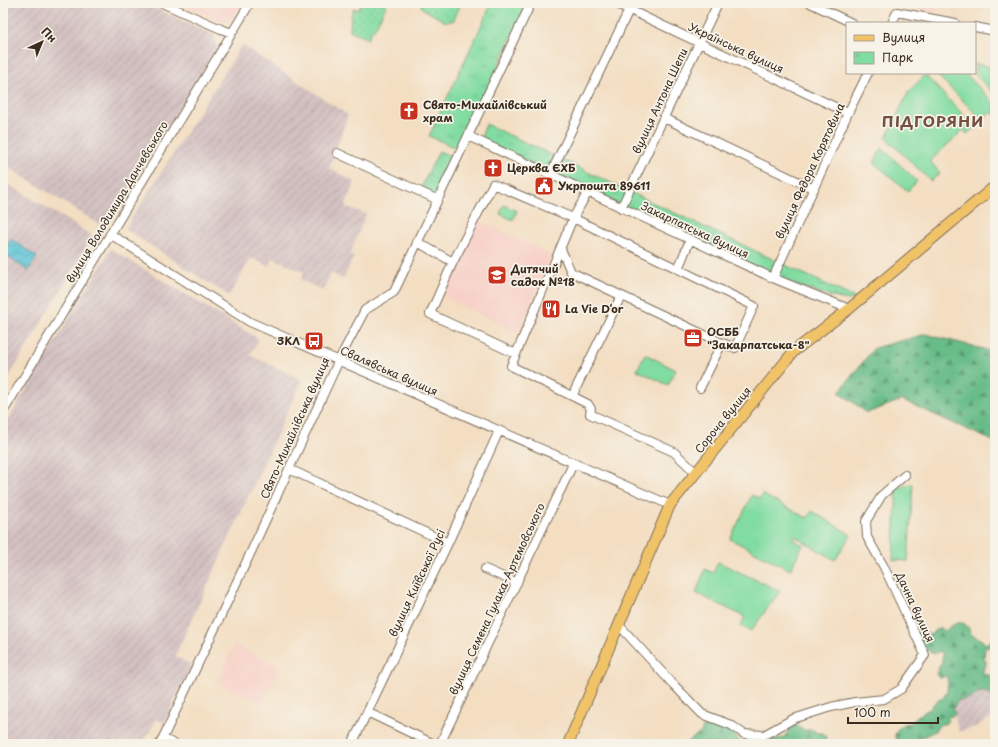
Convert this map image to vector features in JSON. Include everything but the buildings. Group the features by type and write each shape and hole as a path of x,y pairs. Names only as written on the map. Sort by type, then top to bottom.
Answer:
{"main road":[{"name":"Сороча вулиця","path":"568,744 670,505 794,351 849,309 995,186"}],"street":[{"path":"162,3 232,33"},
{"name":"вулиця Володимира Данчевського","path":"3,412 250,3"},
{"name":"Свято-Михайлівська вулиця","path":"161,741 338,361 364,310 394,292 532,3"},
{"name":"Українська вулиця","path":"615,3 848,113"},
{"name":"вулиця Антона Шепи","path":"621,208 718,3"},
{"path":"810,3 850,22"},
{"path":"550,175 629,10"},
{"path":"892,22 897,12 950,22"},
{"path":"976,27 995,31"},
{"name":"вулиця Федора Корятовича","path":"773,278 848,113 868,74"},
{"path":"664,118 814,190"},
{"name":"Закарпатська вулиця","path":"468,136 773,278 849,309"},
{"path":"337,153 438,200"},
{"path":"516,354 430,314 453,262 493,184 574,218 754,306 735,348 571,272 560,249"},
{"path":"588,192 560,249 510,366 588,404 591,409 590,414 674,452 696,473"},
{"name":"Свалявська вулиця","path":"110,234 250,322 670,505"},
{"path":"678,269 690,240"},
{"path":"417,242 453,262"},
{"path":"573,396 621,296"},
{"path":"700,388 722,343"},
{"name":"вулиця Київської Русі","path":"352,744 448,543 499,431"},
{"name":"вулиця Семена Гулака-Артемовського","path":"440,744 574,464"},
{"path":"289,469 448,543"},
{"name":"Дачна вулиця","path":"619,625 702,714 731,725 744,734 764,735 794,719 831,707 855,702 884,699 901,689 925,655 884,567 868,537 866,521 882,495 905,475"},
{"path":"485,569 517,583"},
{"path":"367,712 434,744"},
{"path":"161,741 175,744"}],"shaded area":[{"path":"3,3 143,3 214,35 217,48 105,228 3,164"},
{"path":"181,3 243,3 232,22 224,23"},
{"path":"896,3 939,3 935,13"},
{"path":"242,45 348,115 329,168 355,182 345,206 366,214 350,254 354,256 343,279 331,273 323,291 301,280 304,272 273,258 269,266 251,258 229,296 125,229"},
{"path":"3,181 93,236 3,387"},
{"name":"Дитячий садок №18","path":"478,220 551,255 519,333 441,296"},
{"path":"111,249 259,339 250,355 302,380 175,656 192,665 164,723 157,719 142,744 3,744 3,428"},
{"path":"234,644 281,666 263,704 217,682"},
{"path":"995,681 995,716 978,726 959,732 952,704 973,690"}],"green space":[{"path":"362,3 387,4 368,39 350,30 351,16 354,8 358,10"},
{"path":"420,3 461,3 454,20 447,22 422,8"},
{"path":"492,3 527,3 460,150 429,136"},
{"path":"976,64 995,68 995,95 975,74"},
{"path":"936,74 966,74 995,104 995,116 991,112 982,120"},
{"path":"925,75 975,127 967,134 963,130 930,161 940,173 931,181 886,138 909,91"},
{"path":"486,124 855,298 855,300 832,297 792,284 480,140"},
{"path":"882,148 917,181 908,191 874,163"},
{"path":"439,151 456,158 437,198 420,190"},
{"path":"504,205 517,211 513,220 500,214"},
{"path":"926,334 995,352 995,442 902,400 867,413 839,392 874,348"},
{"path":"645,354 676,370 668,385 637,370"},
{"path":"913,484 908,561 893,560 897,488"},
{"path":"762,494 807,518 812,511 851,535 835,560 794,536 792,539 803,545 790,570 730,539 752,495 760,499"},
{"path":"718,562 780,591 751,631 740,626 745,617 696,593 705,569 713,573"},
{"path":"914,616 921,623 926,633 930,635 938,629 941,628 945,631 956,624 961,623 969,628 972,635 981,639 985,644 993,640 995,642 991,647 985,648 984,659 986,661 986,665 983,673 985,675 988,674 995,677 995,692 991,696 985,692 980,692 964,700 958,700 953,708 955,714 948,716 948,720 945,724 941,724 935,731 910,744 896,744 895,735 898,729 903,724 911,723 916,717 929,710 936,701 942,699 947,689 947,677 944,676 940,679 936,674 940,665 942,664 942,652 935,654 926,649 919,649 913,642 906,624 909,618"},
{"path":"710,718 730,729 734,732 738,740 745,744 686,744 699,734 706,721"},
{"path":"794,724 804,730 811,729 817,733 823,733 826,736 825,740 827,744 768,744 773,739 783,738"}],"water":[{"path":"11,239 37,257 28,271 3,253"}],"place":[{"name":"Свято-Михайлівський храм","path":"409,111"},
{"name":"Церква ЄХБ","path":"493,168"},
{"name":"Укрпошта 89611","path":"544,186"},
{"name":"Дитячий садок №18","path":"497,275"},
{"name":"La Vie D‘or","path":"551,309"},
{"name":"ОСББ \"Закарпатська-8\"","path":"693,338"},
{"name":"ЗКЛ","path":"314,341"}],"district":[{"name":"ПІДГОРЯНИ","path":"933,122"}]}
